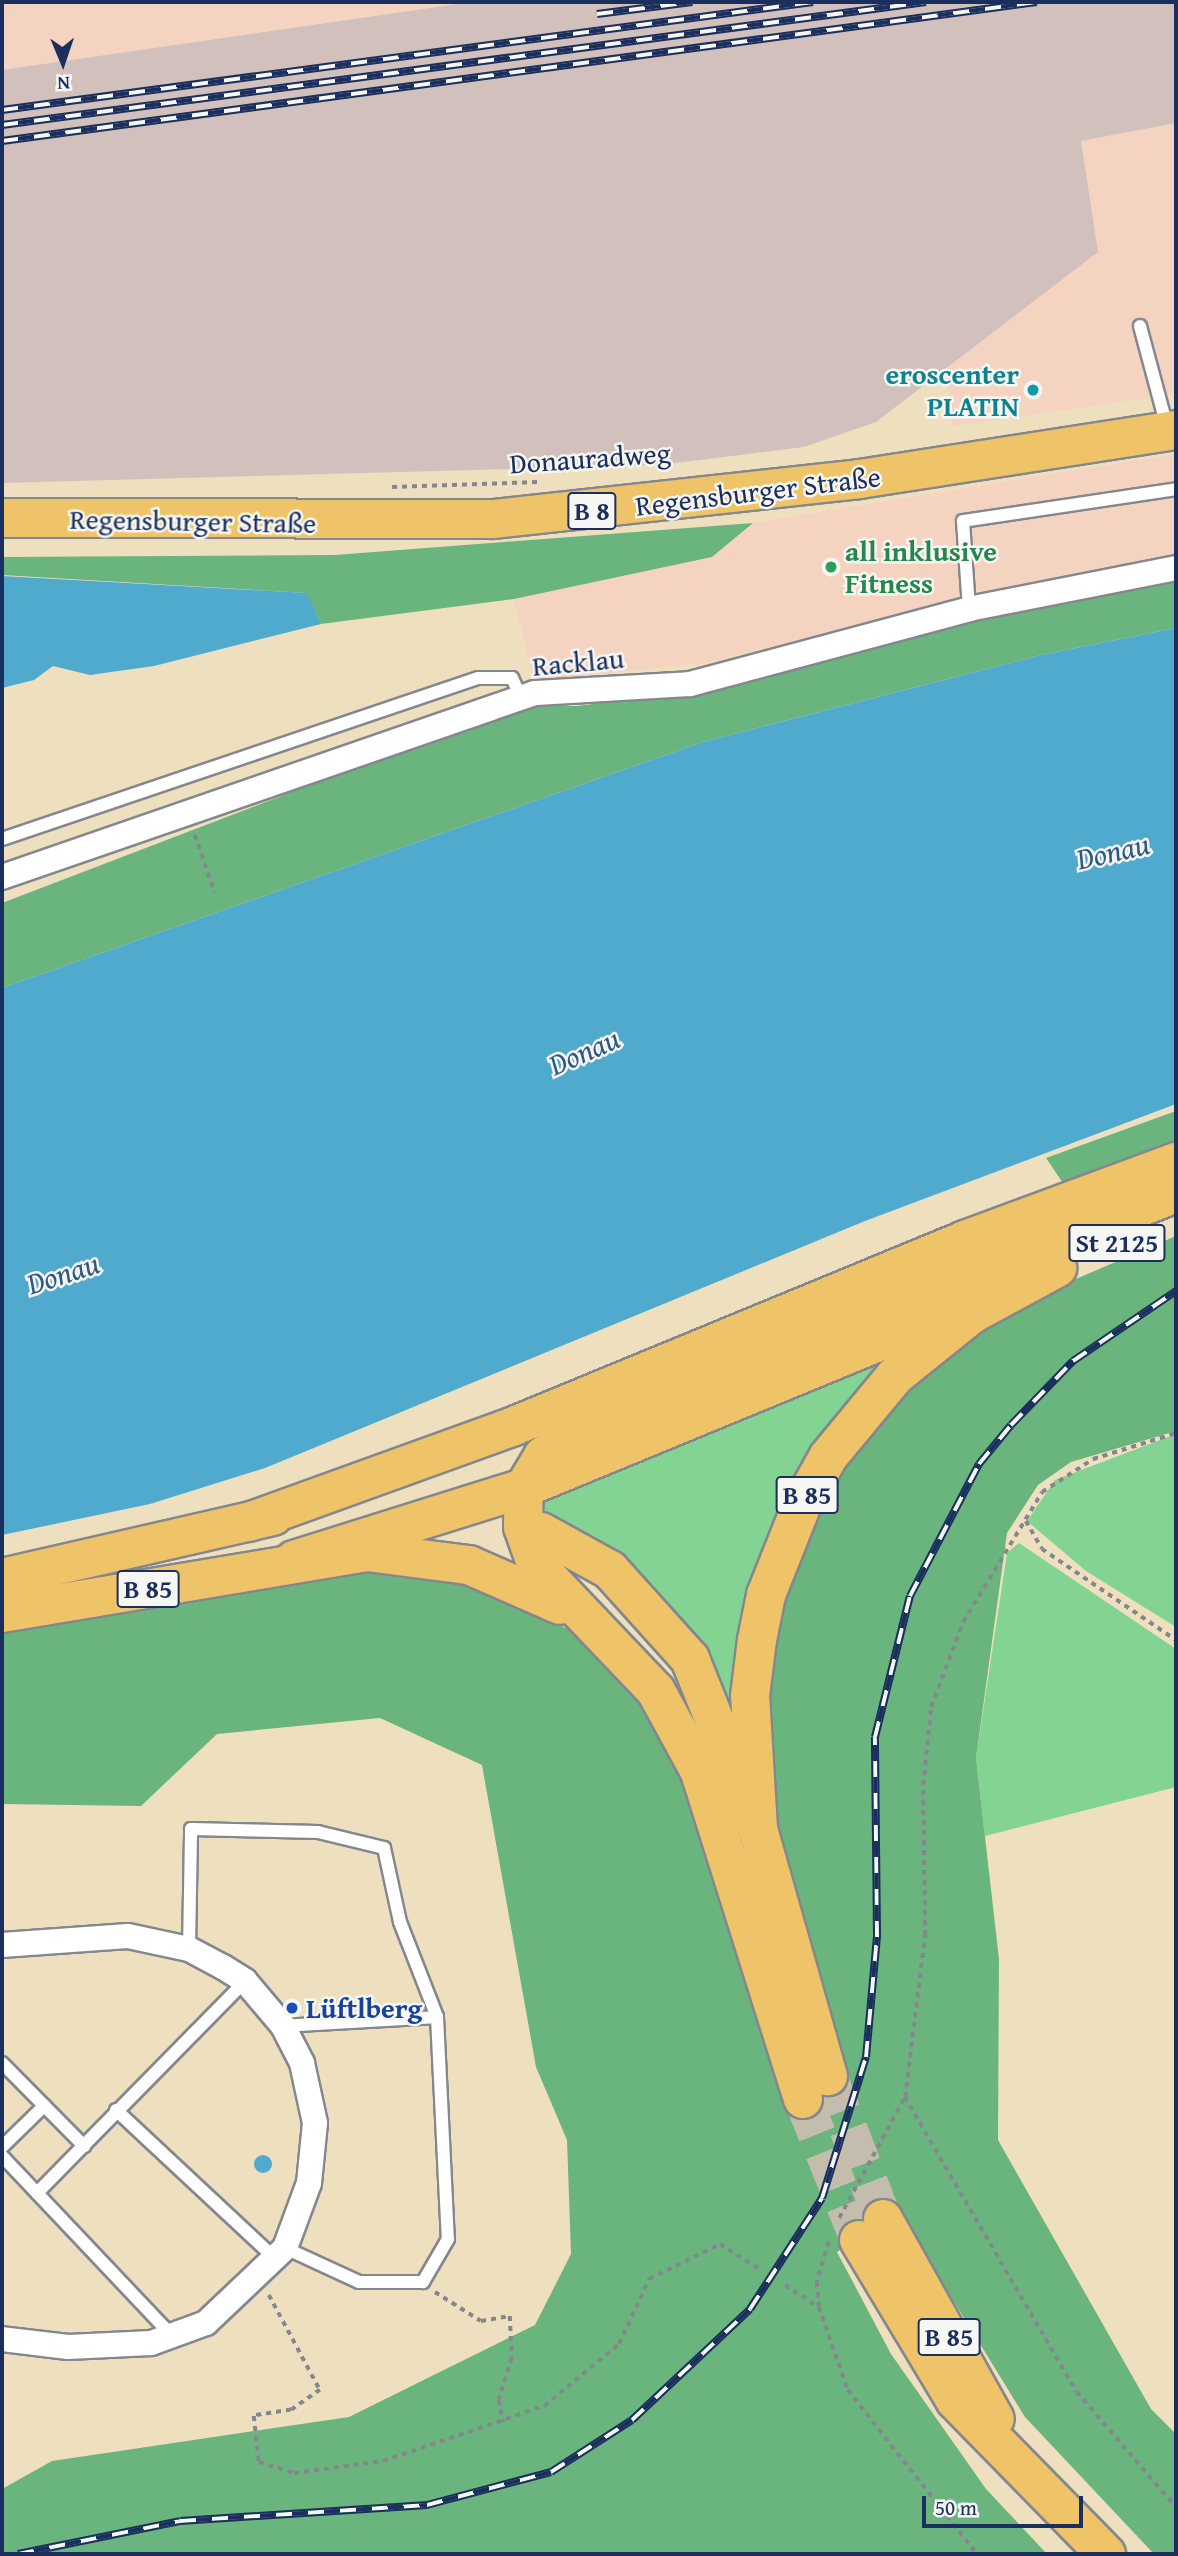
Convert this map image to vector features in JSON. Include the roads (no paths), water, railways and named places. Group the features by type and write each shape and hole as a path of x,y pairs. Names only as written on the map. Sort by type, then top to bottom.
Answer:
{"main road":[{"name":"Regensburger Straße","path":"2,518 493,519 846,480 1172,430"},
{"path":"249,1522 514,1426 965,1240 1176,1161"},
{"path":"524,1488 543,1456 586,1428 1176,1193"},
{"name":"St 2125","path":"1057,1268 1176,1218"},
{"path":"294,1560 524,1488 1057,1268"},
{"name":"B 85","path":"524,1488 528,1547 577,1615 638,1670 688,1744 815,2088 758,1829 750,1742 756,1651 766,1595 803,1502 859,1415 895,1376 972,1314 1057,1268"},
{"name":"B 85","path":"2,1578 347,1501 428,1501"},
{"name":"B 85","path":"541,1532 610,1570 690,1658 758,1829"},
{"name":"B 85","path":"2,1613 294,1560 366,1552 435,1558 512,1579 577,1615"},
{"name":"B 85","path":"871,2229 1013,2455 1106,2554"}],"street":[{"name":"Racklau","path":"2,877 521,696 690,684 969,609 1176,568"},
{"path":"2,1945 128,1936 190,1949 245,1981 283,2026 302,2063 315,2123 307,2193 281,2254 258,2279 206,2323 174,2339 68,2347 2,2339"}],"lane":[{"path":"1140,327 1172,430"},
{"path":"969,609 962,521 1176,489"},
{"path":"2,839 478,678 512,678 521,696"},
{"path":"116,2110 281,2254 359,2282 423,2282 448,2239 437,2017 400,1922 384,1848 318,1832 191,1829 190,1949"},
{"path":"37,2193 245,1981"},
{"path":"283,2026 437,2017"},
{"path":"2,2063 84,2146"},
{"path":"2,2147 44,2106"},
{"path":"2,2156 174,2339"}],"water":[{"path":"2,576 307,593 321,624 154,666 90,675 53,666 34,680 2,688"},
{"name":"Donau","path":"1176,628 1176,1104 865,1221 265,1468 150,1504 2,1535 2,988 703,742 1041,655"},
{"path":"259,2155 267,2155 272,2164 270,2171 259,2173 254,2168 254,2160"}],"tunnel":[{"path":"828,2076 883,2219"},
{"path":"803,2099 859,2240"}],"railway":[{"path":"597,14 692,2"},
{"path":"2,110 813,2"},
{"path":"2,125 926,2"},
{"path":"2,141 1037,2"},
{"path":"18,2554 180,2521 427,2505 551,2472 632,2420 750,2309 822,2198 866,2057 877,1937 875,1737 910,1596 979,1464 1011,1425 1073,1361 1176,1291"}],"place":[{"name":"eroscenter PLATIN","path":"1033,390"},
{"name":"all inklusive Fitness","path":"831,567"},
{"name":"Lüftlberg","path":"292,2008"}]}
